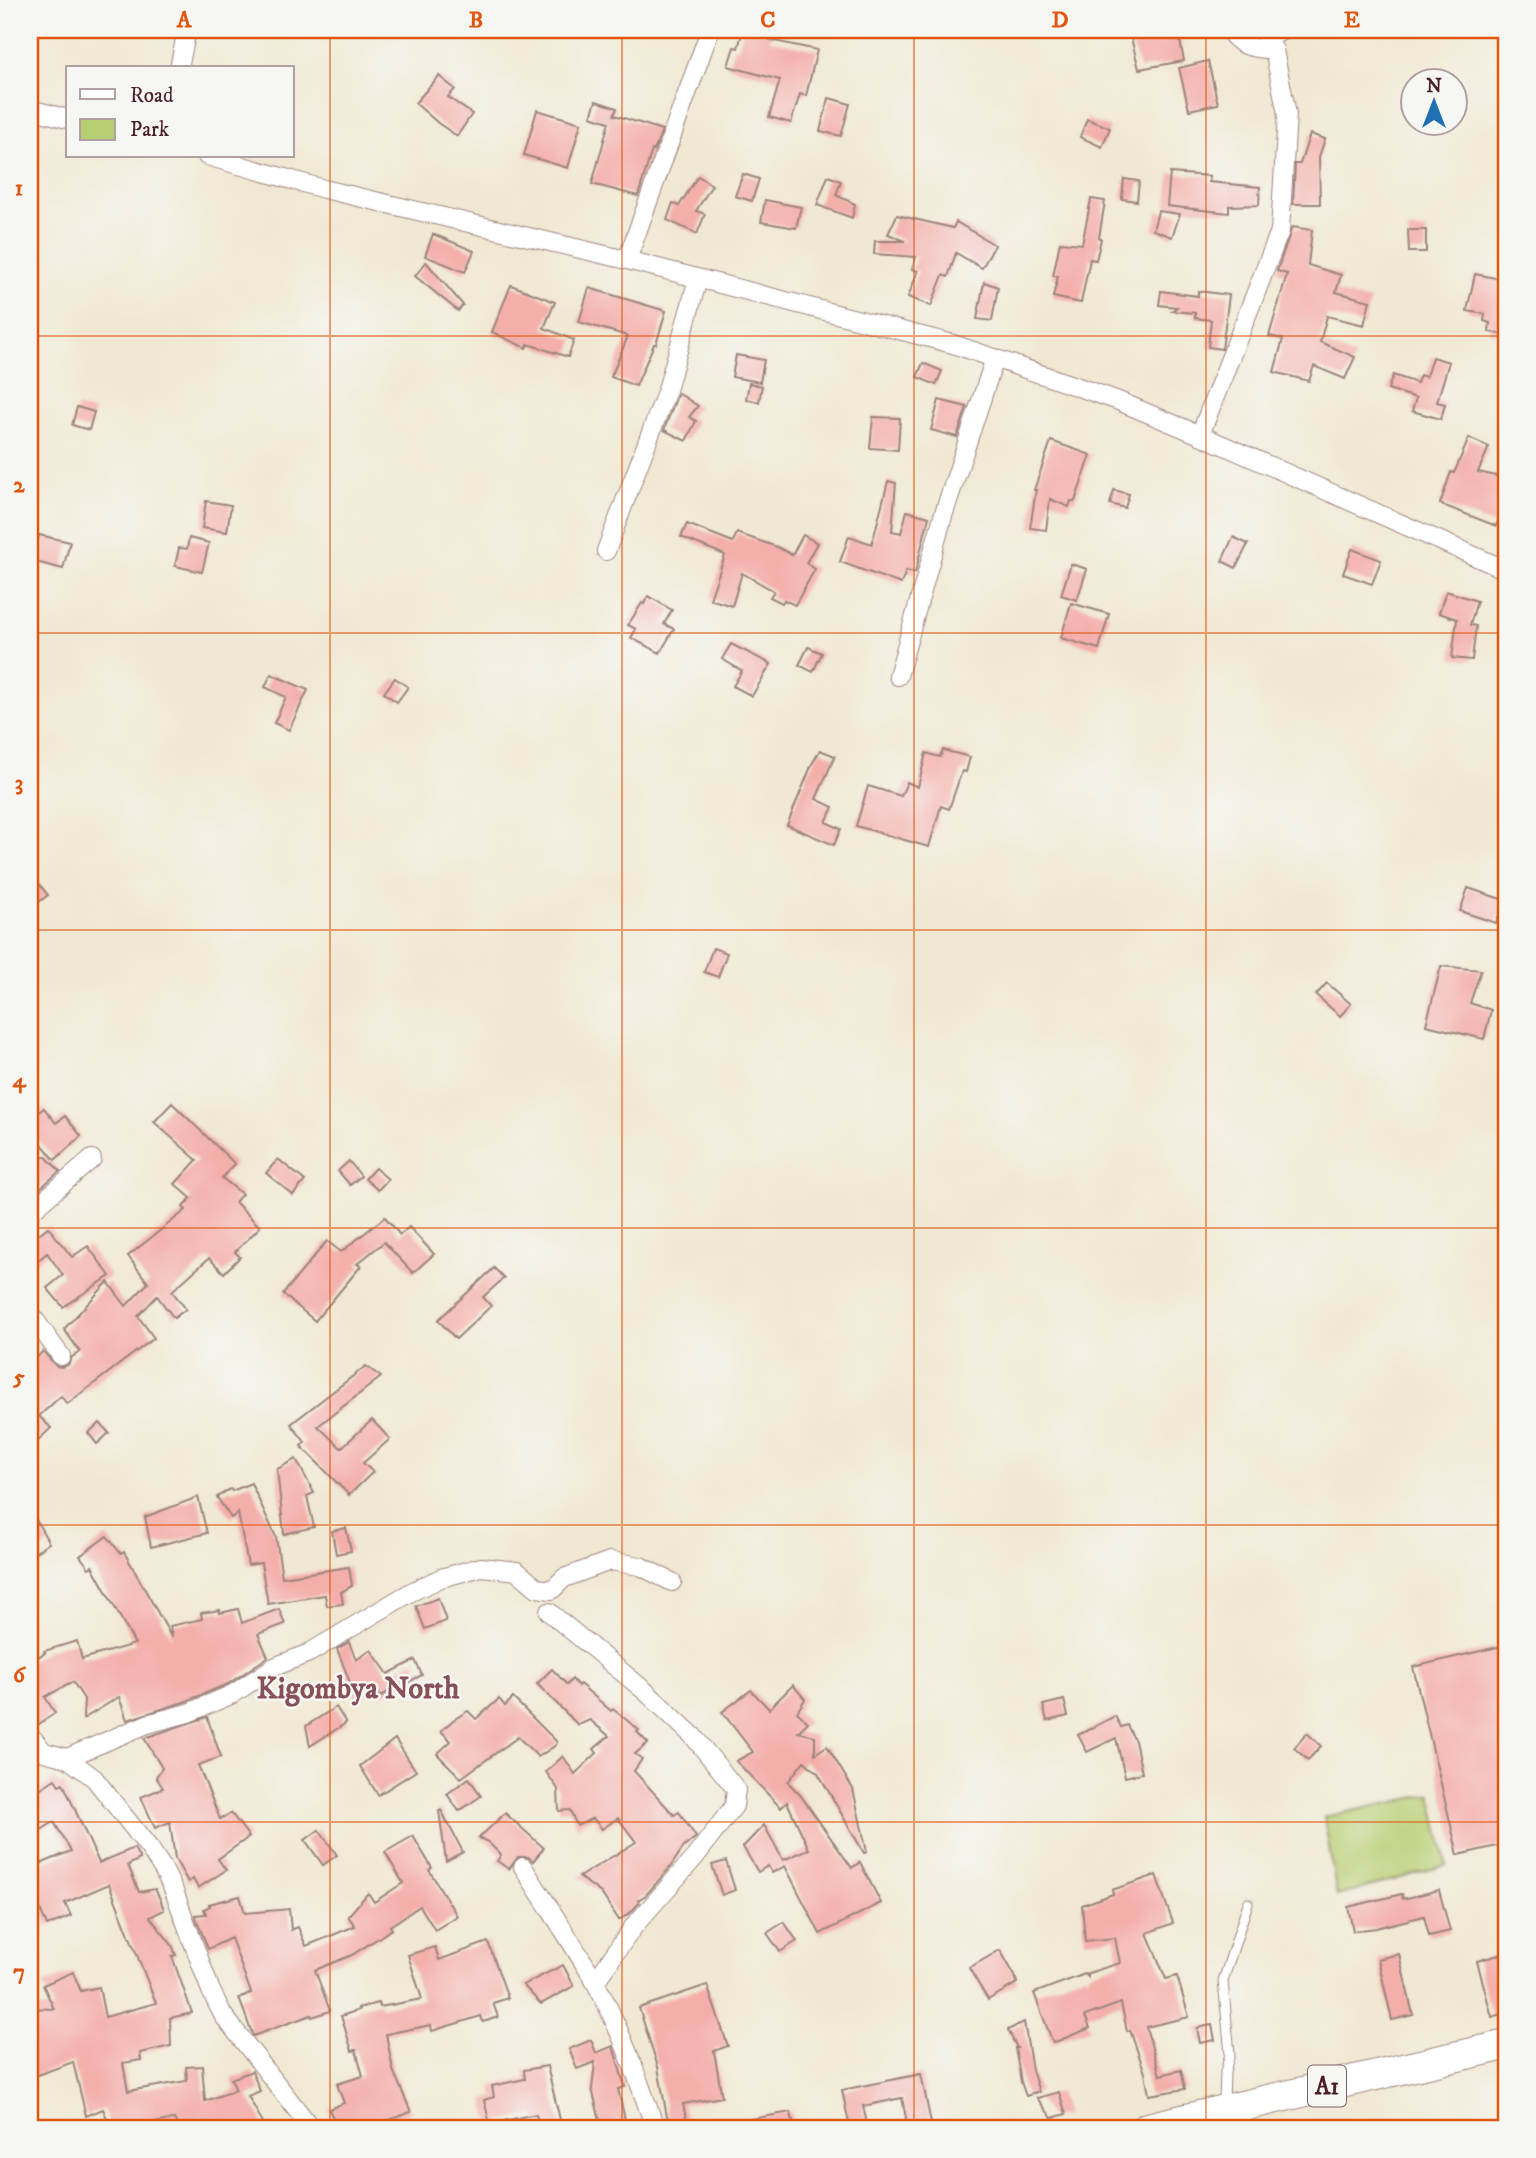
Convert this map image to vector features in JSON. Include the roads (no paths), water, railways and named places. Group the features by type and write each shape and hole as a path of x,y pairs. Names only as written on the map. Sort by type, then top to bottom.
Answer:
{"highway":[{"name":"A1","path":"1147,2128 1506,2045"}],"street":[{"path":"179,66 187,30"},
{"path":"627,260 710,30"},
{"path":"1229,30 1236,41 1245,46 1274,50"},
{"path":"1200,435 1280,231 1287,114 1274,50 1267,39 1283,30"},
{"path":"30,109 66,118"},
{"path":"213,158 356,198 627,260 953,344 1116,400 1506,570"},
{"path":"606,551 667,390 698,279"},
{"path":"898,676 943,516 995,358"},
{"path":"30,1212 92,1159"},
{"path":"30,1313 61,1356"},
{"path":"66,1758 147,1724 188,1713 233,1694 274,1667 309,1653 411,1591 468,1570 481,1567 517,1571 537,1588 552,1590 564,1578 610,1561 640,1566 672,1582"},
{"path":"549,1612 645,1691 693,1737 736,1789 734,1806 695,1857 634,1926 595,1982"},
{"path":"30,1735 37,1756 66,1758 94,1778 163,1869 223,2015 311,2128"},
{"path":"523,1867 595,1982 625,2045 655,2128"}],"lane":[{"path":"1224,2110 1225,2072 1230,2054 1223,1981 1248,1903"}],"district":[{"name":"Kigombya North","path":"358,1688"}]}
